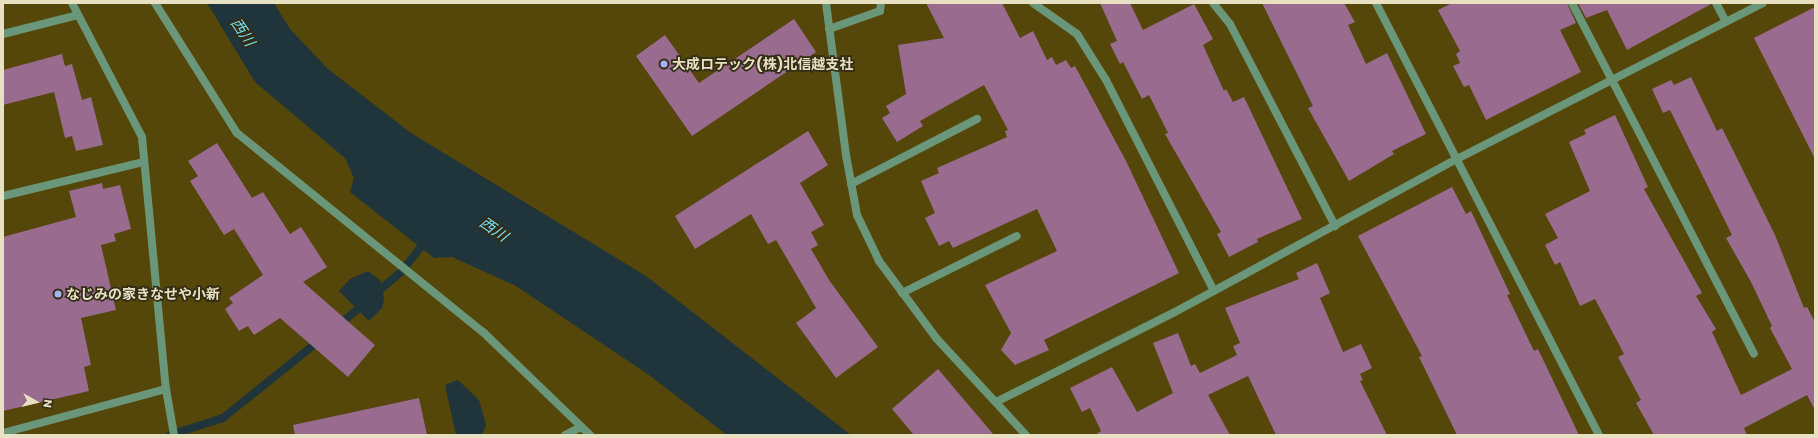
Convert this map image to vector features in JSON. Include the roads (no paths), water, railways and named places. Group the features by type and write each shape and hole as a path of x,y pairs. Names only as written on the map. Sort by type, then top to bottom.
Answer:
{"street":[{"path":"72,3 142,137 166,390 174,435"},
{"path":"155,3 237,134 483,332 590,435"},
{"path":"826,3 851,184 858,215 879,261 937,339 1026,435"},
{"path":"829,29 880,11 881,3"},
{"path":"1033,3 1077,34 1106,80 1214,291"},
{"path":"1213,3 1240,44 1335,226"},
{"path":"1376,3 1600,435"},
{"path":"1572,3 1754,354"},
{"path":"1716,3 1726,22"},
{"path":"996,402 1214,291 1457,159 1763,3"},
{"path":"3,34 78,15"},
{"path":"851,184 977,119"},
{"path":"3,196 144,162"},
{"path":"902,293 1017,236"},
{"path":"3,433 166,390"},
{"path":"565,435 581,427"}],"water":[{"name":"西川","path":"207,3 274,3 290,29 328,69 411,133 646,276 851,435 727,435 649,375 516,286 452,257 434,258 350,192 354,178 345,158 255,82"},
{"path":"368,271 381,281 384,299 382,308 369,321 339,291 350,279"},
{"path":"458,380 479,400 486,425 482,435 456,435 445,385"}],"waterway":[{"path":"375,294 402,271 427,239"},
{"path":"337,326 365,303"},
{"path":"170,435 223,418 320,340"}],"place":[{"name":"大成ロテック(株)北信越支社","path":"664,64"},
{"name":"なじみの家きなせや小新","path":"58,294"}]}
